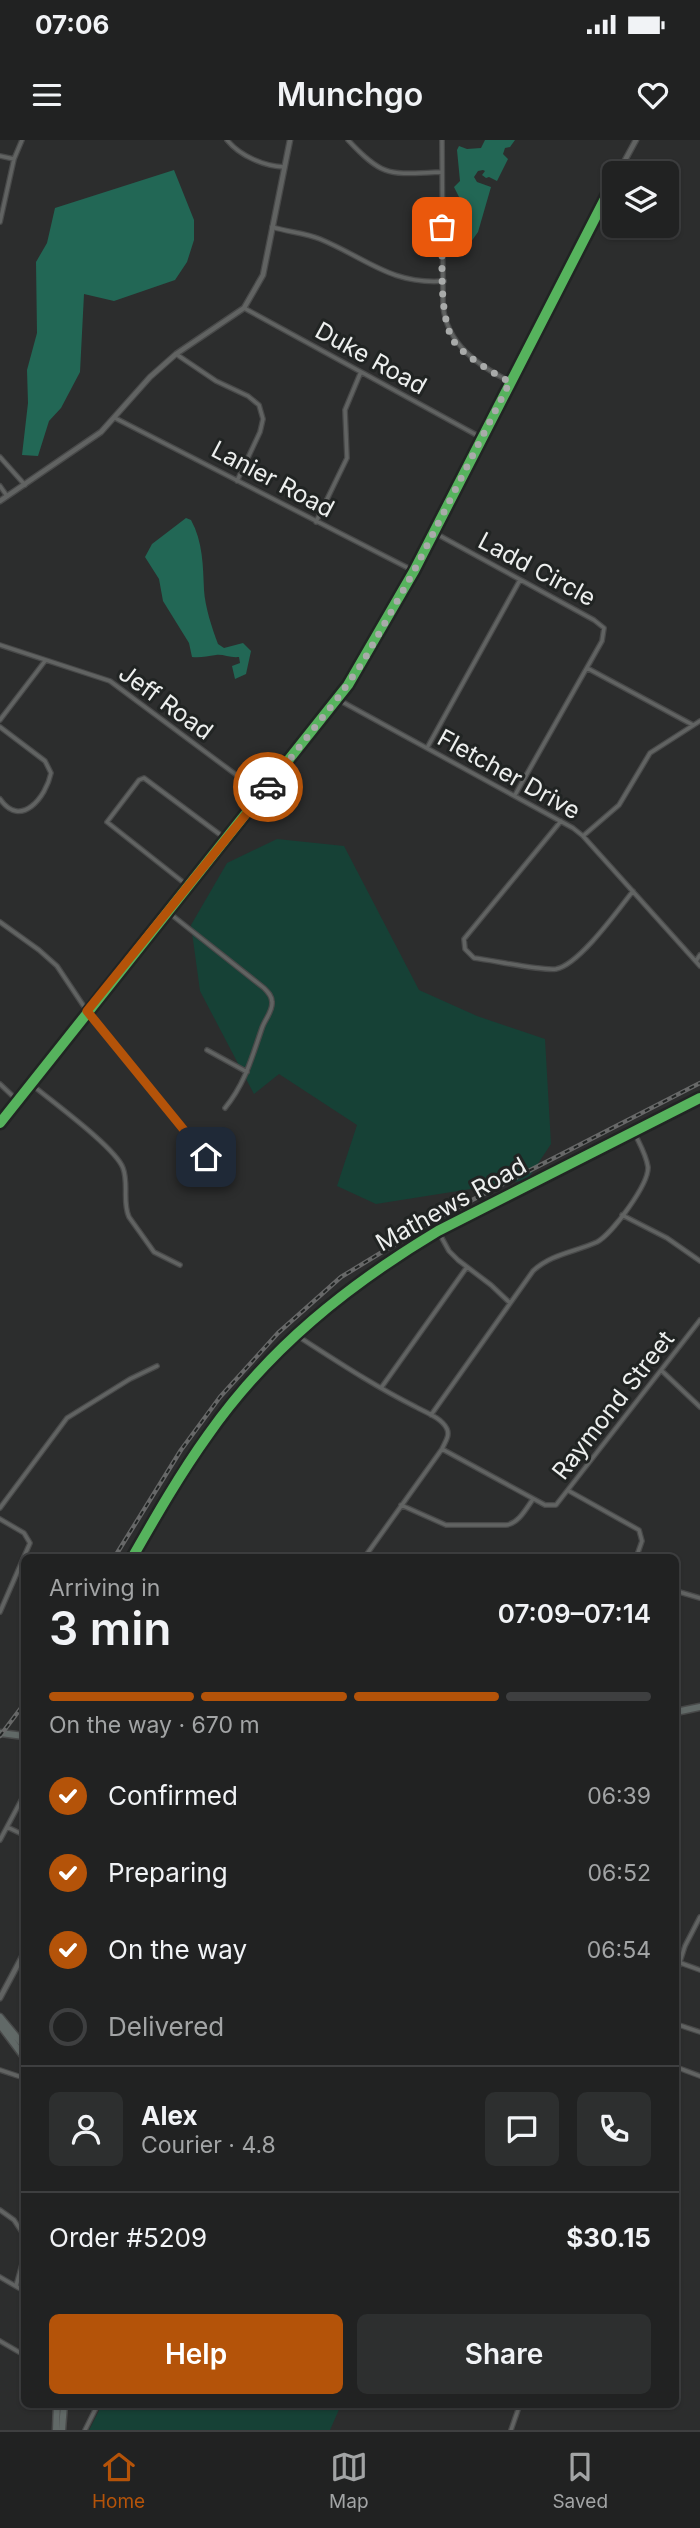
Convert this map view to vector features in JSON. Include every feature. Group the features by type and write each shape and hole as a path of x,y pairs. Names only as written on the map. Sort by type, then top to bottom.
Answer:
{"main road":[{"path":"679,1711 700,1707"},
{"path":"0,1732 21,1736"},
{"path":"0,2017 21,2042"},
{"path":"0,2025 21,2053"},
{"path":"56,2430 57,2408"},
{"path":"62,2430 64,2408"}],"street":[{"path":"0,222 14,159 22,140"},
{"path":"227,140 233,148 247,156 274,167 284,167"},
{"path":"0,501 101,432 150,377 176,354 244,308 263,275 290,140"},
{"path":"348,140 383,171 398,174 441,172"},
{"path":"442,140 444,313 454,340 463,351 510,382"},
{"path":"625,161 636,140"},
{"path":"0,156 14,159"},
{"path":"0,1123 337,699 368,653 414,571 602,204"},
{"path":"272,227 318,238 380,270 407,280 444,281"},
{"name":"Duke Road","path":"244,308 482,438"},
{"path":"176,354 259,405 263,419 260,432 237,481"},
{"path":"316,522 347,458 345,410 360,373"},
{"name":"Lanier Road","path":"115,418 414,571"},
{"path":"0,457 24,485"},
{"path":"0,485 7,496"},
{"name":"Ladd Circle","path":"433,532 604,628 602,641 516,795"},
{"path":"427,748 520,580"},
{"name":"Jeff Road","path":"0,645 90,673 118,685 262,794"},
{"path":"0,720 46,660"},
{"path":"587,668 692,725"},
{"name":"Fletcher Drive","path":"337,699 516,795 583,835 700,966"},
{"path":"583,835 619,805 650,753 700,721"},
{"path":"0,727 45,761 51,773 46,790 30,808 16,810 0,799"},
{"path":"188,886 107,822 139,780 144,778 226,839"},
{"path":"561,821 464,940 465,948 474,958 557,969 587,948 634,891"},
{"path":"168,912 264,988 272,999 272,1006 247,1072 238,1092 225,1108"},
{"path":"0,922 57,966 87,1011 223,1178"},
{"path":"696,961 700,955"},
{"path":"207,1050 247,1072"},
{"path":"0,1084 18,1101"},
{"path":"31,1084 116,1155 125,1173 126,1210 129,1217 154,1252 180,1265"},
{"name":"Mathews Road","path":"133,1554 209,1433 250,1383 295,1335 355,1285 438,1231 700,1098"},
{"path":"431,1415 539,1266 600,1240 622,1215 641,1188 647,1172 645,1154 634,1132"},
{"path":"622,1215 667,1238 700,1261"},
{"path":"438,1231 449,1251 491,1284 510,1303"},
{"path":"381,1388 467,1267"},
{"name":"Raymond Street","path":"401,1505 446,1525 512,1524 533,1499 553,1507 559,1503 700,1320"},
{"path":"295,1335 431,1415 442,1422 448,1432 442,1448 367,1554"},
{"path":"0,1508 67,1418 130,1379 157,1366"},
{"path":"662,1371 700,1407"},
{"path":"442,1448 533,1499"},
{"path":"568,1491 639,1530 642,1541 637,1554"},
{"path":"0,1519 29,1538 30,1543 25,1554"},
{"path":"0,1612 21,1564"},
{"path":"679,1592 700,1598"},
{"path":"0,1840 21,1801"},
{"path":"7,1827 21,1834"},
{"path":"679,1960 700,1917"},
{"path":"0,1998 21,1959"},
{"path":"679,1962 700,1970"},
{"path":"679,2025 700,2032"},
{"path":"679,2068 700,2076"},
{"path":"0,2070 21,2077"},
{"path":"0,2210 14,2220 21,2230"},
{"path":"16,2286 21,2268"},
{"path":"0,2277 21,2289"},
{"path":"0,2341 21,2353"},
{"path":"85,2430 96,2408"},
{"path":"511,2430 519,2408"}],"shaded area":[{"path":"485,140 515,140 510,147 505,148 503,154 508,159 497,181 482,175 485,171 483,170 478,171 474,177 477,182 491,187 478,232 461,256 458,248 463,241 459,235 460,213 468,209 468,204 465,201 462,203 454,187 460,181 457,150 459,146 467,149 481,148"},
{"path":"174,170 194,220 194,240 187,262 175,280 114,301 84,294 80,372 61,408 49,421 38,456 22,455 28,403 27,370 37,333 36,262 47,243 55,208"},
{"path":"186,518 191,520 198,537 206,603 218,644 224,648 243,643 251,651 246,674 235,679 232,666 240,663 239,657 192,657 189,643 163,601 159,579 145,557 152,544"},
{"path":"277,839 344,846 419,990 477,1016 545,1039 551,1144 527,1180 376,1204 337,1186 357,1125 279,1074 254,1094 200,991 191,925 227,863"},
{"path":"100,2408 340,2408 330,2430 89,2430"}],"railway":[{"path":"116,1554 181,1450 220,1397 278,1333 341,1277 443,1215 700,1083"},
{"path":"0,1736 21,1708"}],"cycle path":[{"path":"0,1123 348,685 414,571 602,204"},
{"path":"134,1554 188,1465 232,1403 284,1346 342,1296 438,1231 700,1098"}],"way so far":[{"path":"268,787 363,662 414,571 510,382 463,351 447,327 443,306 442,227"}],"route":[{"path":"206,1157 87,1011 268,787"}]}
